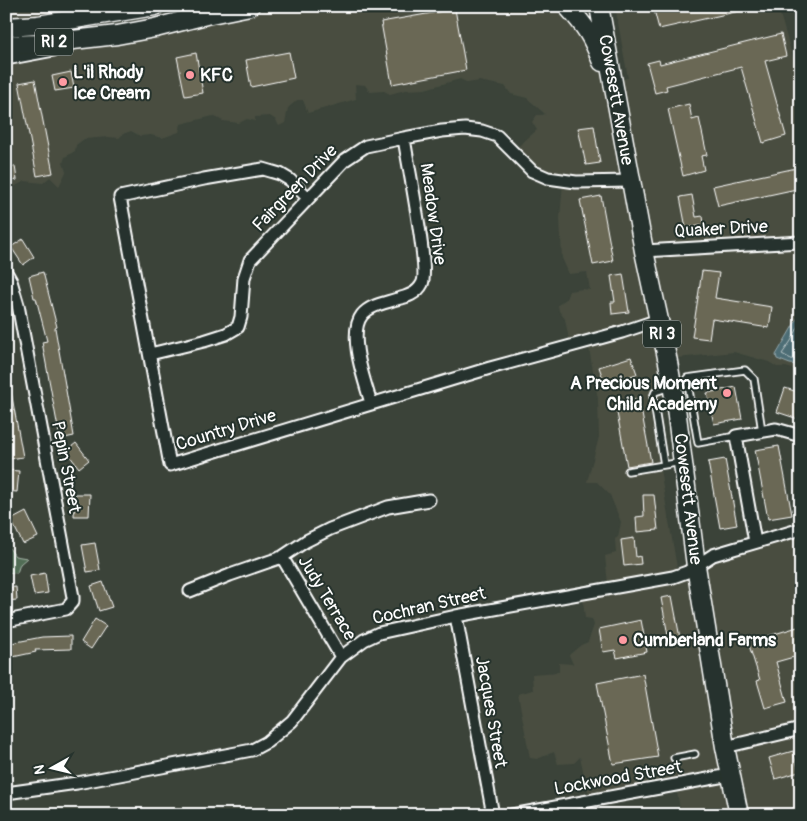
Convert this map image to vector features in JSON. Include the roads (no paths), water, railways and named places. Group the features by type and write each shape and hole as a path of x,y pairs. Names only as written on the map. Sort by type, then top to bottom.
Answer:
{"main road":[{"name":"RI 2","path":"6,45 38,44 102,37 155,28 250,6"},
{"path":"567,6 584,24 593,40 618,105"},
{"name":"Cowesett Avenue","path":"599,6 644,251 672,386 696,566 725,747 739,815"},
{"name":"RI 2","path":"14,26 153,7"},
{"path":"153,7 155,28"},
{"path":"6,13 14,26"}],"street":[{"path":"6,59 57,50 102,37"},
{"name":"Fairgreen Drive","path":"150,354 204,341 226,334 238,327 241,317 244,278 250,260 344,160 366,146 442,131 465,129 482,131 497,136 532,171 548,178 576,182 631,181"},
{"name":"Meadow Drive","path":"371,403 359,361 358,324 362,315 370,308 410,296 422,285 425,278 404,138"},
{"name":"Country Drive","path":"308,198 290,180 280,174 263,170 204,179 120,196 170,465 371,403 658,320"},
{"name":"Quaker Drive","path":"644,251 801,242"},
{"name":"Pepin Street","path":"6,272 11,281 18,305 73,597 73,601 66,609 6,621"},
{"path":"755,542 736,436 776,429 801,436"},
{"name":"Judy Terrace","path":"190,591 282,557 306,541 330,529 388,507 429,500"},
{"name":"Cochran Street","path":"6,793 76,783 169,764 252,750 267,742 292,721 341,657 364,640 378,633 456,616 673,577 686,572 713,554 801,529"},
{"name":"Judy Terrace","path":"282,557 341,657"},
{"name":"Jacques Street","path":"456,616 493,815"},
{"path":"725,747 801,729"},
{"name":"Lockwood Street","path":"512,815 730,775"}],"lane":[{"path":"736,436 698,443 688,378 746,370 754,380 762,431"},
{"path":"664,465 653,397 654,392 672,386"},
{"path":"628,471 683,462"},
{"path":"674,758 695,754"}],"water":[{"path":"801,312 801,365 790,364 777,359 776,355"}],"place":[{"name":"KFC","path":"190,75"},
{"name":"L'il Rhody Ice Cream","path":"63,82"},
{"name":"A Precious Moment Child Academy","path":"727,393"},
{"name":"Cumberland Farms","path":"623,640"}]}
